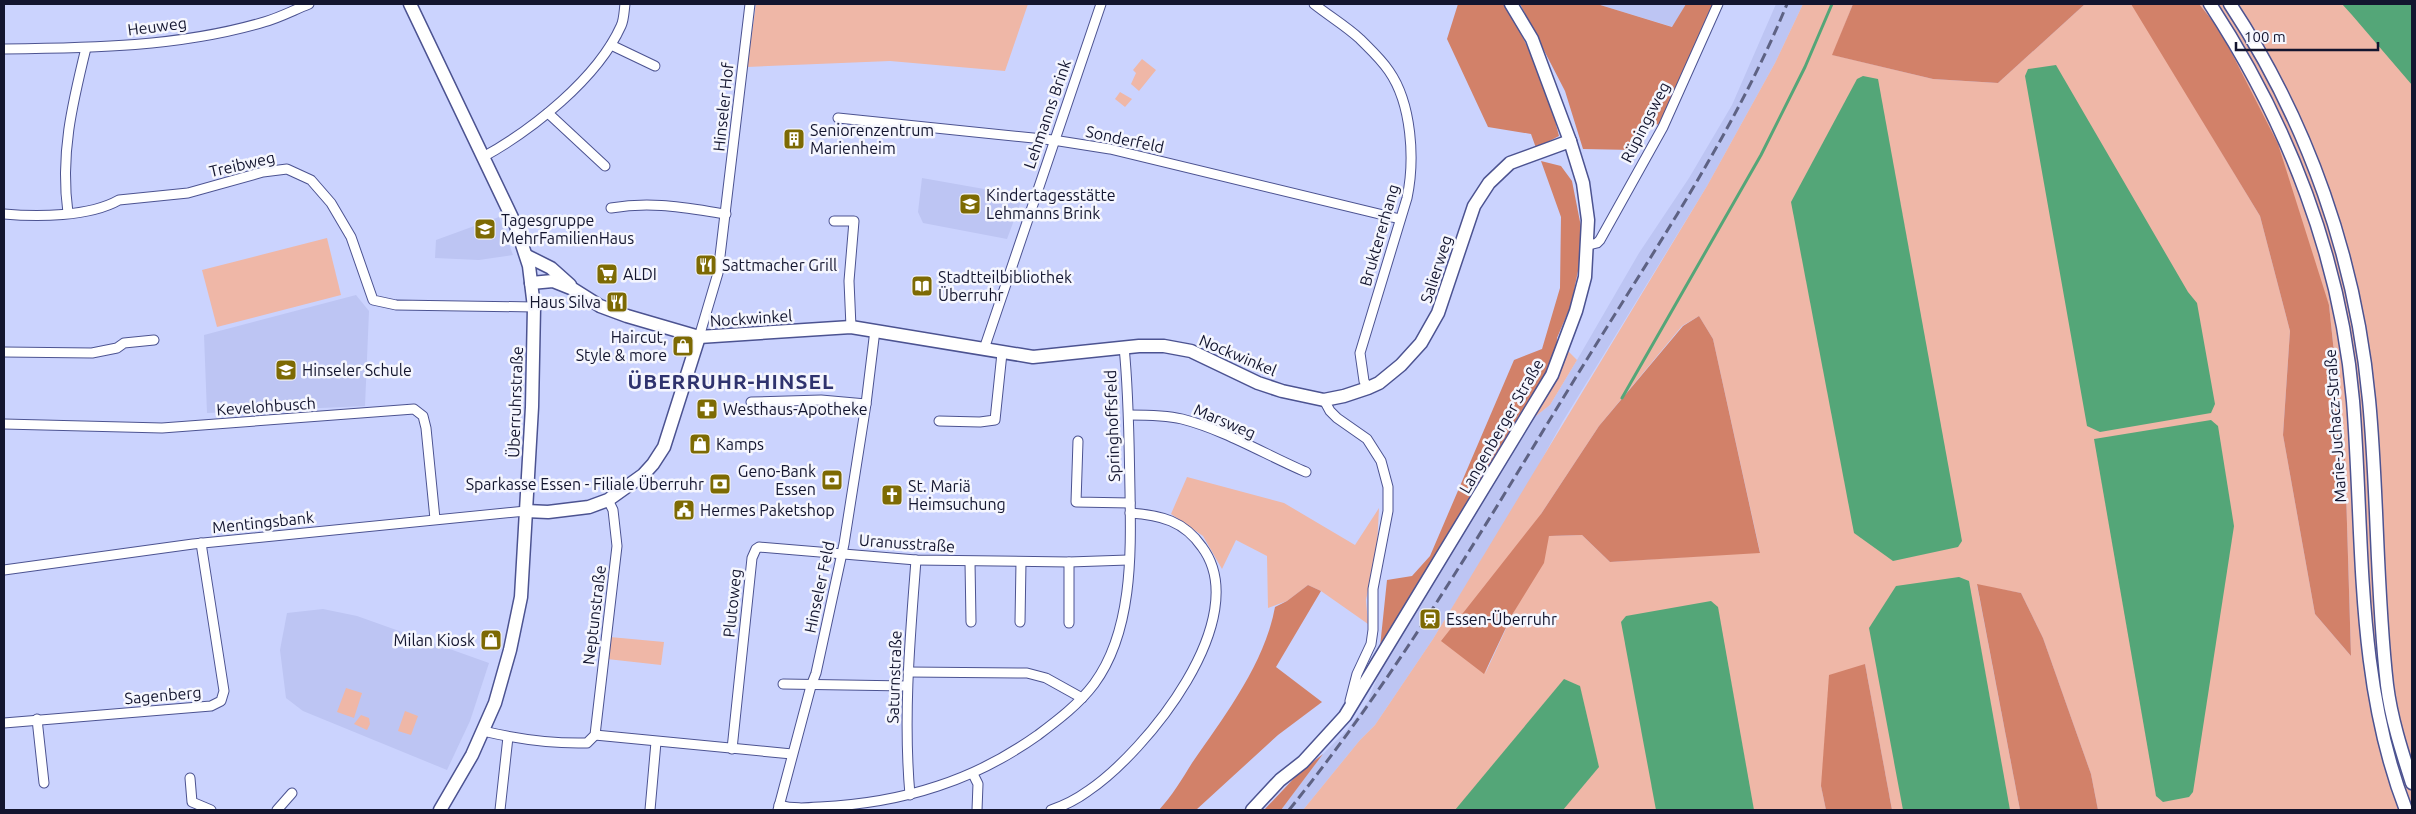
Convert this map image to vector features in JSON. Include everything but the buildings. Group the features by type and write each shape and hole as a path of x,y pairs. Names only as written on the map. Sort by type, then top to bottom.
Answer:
{"main road":[{"name":"Überruhrstraße","path":"410,4 516,226 527,256 534,307 521,597 504,676 483,731 440,810"},
{"name":"Langenberger Straße","path":"1252,810 1280,780 1303,762 1345,716 1552,375 1576,311 1585,277 1588,245 1588,220 1583,183 1570,141 1532,39 1510,4"},
{"name":"Marie-Juchacz-Straße","path":"2210,4 2257,82 2285,136 2319,230 2334,284 2345,338 2353,401 2362,603 2379,724 2406,810"},
{"name":"Marie-Juchacz-Straße","path":"2230,4 2268,68 2303,140 2320,180 2349,278 2361,335 2369,400 2388,686 2394,720 2412,783"},
{"name":"Salierweg","path":"1324,400 1344,396 1379,383 1401,365 1426,335 1438,313 1447,292 1474,206 1489,182 1510,163 1570,141"},
{"name":"Nockwinkel","path":"527,256 551,268 565,278 572,289"},
{"name":"Nockwinkel","path":"531,283 553,281 572,289 595,303 627,316 699,337 851,327 1033,357 1153,345 1190,351 1258,383 1282,391 1324,400"},
{"path":"526,511 572,509 608,500 643,475 660,455 670,430 699,337"}],"street":[{"name":"Heuweg","path":"4,49 86,48 190,38 264,22 310,4"},
{"path":"483,157 548,113 593,67 611,45 622,24 624,4"},
{"name":"Hinseler Hof","path":"699,337 718,273 750,4"},
{"name":"Lehmanns Brink","path":"984,349 1053,140 1101,4"},
{"name":"Rüpingsweg","path":"1588,245 1597,243 1600,240 1662,127 1718,4"},
{"name":"Bruktererhang","path":"1320,5 1359,38 1390,71 1405,111 1411,149 1411,180 1360,353 1364,381 1368,388"},
{"path":"611,45 654,66"},
{"path":"68,213 65,162 67,130 86,48"},
{"path":"548,113 606,166"},
{"name":"Sonderfeld","path":"838,118 1053,140 1110,149 1400,219"},
{"name":"Treibweg","path":"4,214 46,217 110,205 119,200 188,193 263,172 287,170 311,180 331,203 351,237 373,300 396,305 534,307"},
{"path":"611,208 637,204 726,214"},
{"path":"834,221 854,221 849,281 851,327"},
{"name":"Hinseler Feld","path":"778,808 816,673 842,553 866,404 875,330"},
{"path":"4,352 92,353 118,348 124,343 154,340"},
{"name":"Springhoffsfeld","path":"778,808 854,808 910,795 973,774 1017,750 1055,722 1082,698 1105,665 1115,642 1121,621 1128,560 1130,513 1129,415 1124,348"},
{"path":"939,421 980,422 995,420 1002,353"},
{"path":"751,402 821,400 866,404"},
{"path":"1324,400 1330,411 1367,439 1377,454 1385,474 1388,511 1375,573 1370,644 1357,674 1345,716"},
{"name":"Kevelohbusch","path":"4,424 162,428 414,409 423,416 426,428 435,520"},
{"name":"Marsweg","path":"1129,415 1154,415 1182,419 1208,428 1306,472"},
{"name":"Springhoffsfeld","path":"1078,440 1076,502 1130,503"},
{"name":"Neptunstraße","path":"595,735 617,546 613,510 608,500"},
{"name":"Mentingsbank","path":"4,570 201,543 526,511"},
{"path":"1051,810 1088,792 1137,748 1187,681 1206,642 1215,607 1216,590 1216,581 1210,557 1194,535 1176,522 1153,514 1130,513"},
{"name":"Sagenberg","path":"4,723 211,706 221,701 224,691 201,543"},
{"name":"Plutoweg","path":"732,749 752,558 756,549 769,546 842,553"},
{"name":"Uranusstraße","path":"842,553 916,560 970,562 1128,560"},
{"name":"Saturnstraße","path":"910,795 907,686 916,560"},
{"name":"Uranusstraße","path":"970,562 971,622"},
{"path":"1020,622 1021,562"},
{"path":"1069,562 1069,623"},
{"path":"908,672 1027,673 1046,678 1082,698"},
{"path":"783,684 811,686 907,686"},
{"path":"37,719 44,783"},
{"path":"483,731 508,737 564,744 586,743 595,735 792,754"},
{"path":"500,810 508,737"},
{"path":"650,810 656,742"},
{"path":"973,774 978,784 977,810"},
{"path":"190,778 192,802 211,810"},
{"path":"277,810 292,793"}],"shaded area":[{"path":"756,4 1028,4 1005,71 890,61 747,67"},
{"path":"1458,4 1506,4 1545,82 1559,136 1536,148 1531,134 1488,127 1447,39"},
{"path":"1520,4 1597,4 1672,27 1686,4 1716,4 1659,125 1642,119 1633,150 1583,149 1565,91"},
{"path":"1597,4 1686,4 1673,27"},
{"path":"1776,4 1803,4 1775,63 1707,186 1563,421 1530,481 1433,639 1375,725 1360,740 1303,810 1281,810 1323,754 1346,731 1367,703 1388,651 1527,423 1550,405 1639,253 1689,178 1732,105"},
{"path":"1803,4 1853,4 1833,55 1933,79 1998,83 2085,4 2133,5 2260,216 2290,331 2283,435 2315,614 2351,656 2345,458 2329,305 2220,30 2199,4 2412,4 2412,810 2098,810 2091,774 2043,638 2021,593 1977,585 2020,810 1892,810 1865,664 1821,786 1826,810 1303,810 1360,740 1375,725 1433,639 1707,186 1775,63","holes":["1699,316 1713,339 1760,552 1610,562 1582,535 1549,536 1485,674 1541,514 1599,426 1682,326"]},
{"path":"1853,4 2085,4 1998,83 1933,79 1832,55"},
{"path":"2131,4 2199,4 2220,30 2278,144 2329,305 2345,458 2351,656 2315,614 2283,435 2290,331 2260,216"},
{"path":"2342,4 2412,4 2412,85 2352,15"},
{"path":"1142,59 1156,70 1139,91 1131,84 1136,73 1133,70"},
{"path":"2056,65 2188,292 2197,303 2215,404 2211,413 2100,432 2087,426 2025,76 2028,69"},
{"path":"1863,76 1878,79 1962,541 1958,547 1893,561 1854,533 1791,202 1857,79"},
{"path":"1120,92 1132,99 1125,107 1115,99"},
{"path":"1541,161 1561,166 1572,181 1584,242 1571,305 1557,338 1556,358 1380,647 1387,580 1412,576 1430,556 1514,360 1542,349 1560,288 1561,217"},
{"name":"Kindertagesstätte Lehmanns Brink","path":"922,178 1023,196 1007,239 923,223 918,212"},
{"name":"Tagesgruppe MehrFamilienHaus","path":"499,217 513,255 479,260 435,258 436,240"},
{"path":"327,238 341,295 217,327 202,270"},
{"name":"Hinseler Schule","path":"356,295 369,311 365,406 207,413 204,335"},
{"path":"1699,316 1713,339 1760,553 1610,562 1582,535 1549,536 1544,563 1512,615 1484,674 1441,641 1541,514 1599,426 1683,326"},
{"path":"1566,349 1577,360 1550,405 1527,423"},
{"path":"2211,420 2218,426 2234,526 2193,792 2189,797 2163,802 2156,796 2094,439"},
{"path":"1187,477 1284,503 1355,545 1379,508 1377,547 1366,600 1368,624 1321,591 1308,585 1287,601 1268,608 1267,556 1236,540 1222,569 1203,536 1171,514"},
{"path":"1959,577 1969,581 2010,810 1903,810 1869,628 1896,586"},
{"path":"1977,584 2021,593 2043,638 2091,774 2098,810 2020,810"},
{"path":"1308,585 1321,591 1276,667 1322,702 1278,735 1196,810 1159,810 1177,787 1242,689 1262,649 1275,607 1287,601"},
{"path":"1711,601 1718,607 1754,810 1656,810 1621,622 1626,616"},
{"path":"323,609 357,616 489,663 470,721 447,770 303,711 286,698 280,650 287,613"},
{"path":"610,637 664,642 661,665 607,659"},
{"path":"1865,664 1892,810 1826,810 1821,786 1829,675"},
{"path":"1564,679 1580,686 1599,767 1563,810 1455,810"},
{"path":"346,688 362,693 354,718 337,712"},
{"path":"405,711 418,716 411,735 398,731"},
{"path":"361,715 369,718 370,724 367,730 354,724"},
{"path":"1323,754 1281,810 1264,810 1299,773"}],"waterway":[{"path":"1622,398 1761,155 1805,67 1832,4"}],"railway":[{"path":"1289,810 1329,759 1404,653 1661,241 1742,101 1787,4"}],"place":[{"name":"Seniorenzentrum Marienheim","path":"794,139"},
{"name":"Kindertagesstätte Lehmanns Brink","path":"970,204"},
{"name":"Tagesgruppe MehrFamilienHaus","path":"485,229"},
{"name":"Sattmacher Grill","path":"706,265"},
{"name":"ALDI","path":"607,274"},
{"name":"Stadtteilbibliothek Überruhr","path":"922,286"},
{"name":"Haus Silva","path":"617,302"},
{"name":"Haircut, Style & more","path":"683,346"},
{"name":"Hinseler Schule","path":"286,370"},
{"name":"Westhaus-Apotheke","path":"707,409"},
{"name":"Kamps","path":"700,444"},
{"name":"Geno-Bank Essen","path":"832,480"},
{"name":"Sparkasse Essen - Filiale Überruhr","path":"720,484"},
{"name":"St. Mariä Heimsuchung","path":"892,495"},
{"name":"Hermes Paketshop","path":"684,510"},
{"name":"Essen-Überruhr","path":"1430,619"},
{"name":"Milan Kiosk","path":"491,640"}],"district":[{"name":"ÜBERRUHR-HINSEL","path":"731,381"}]}
